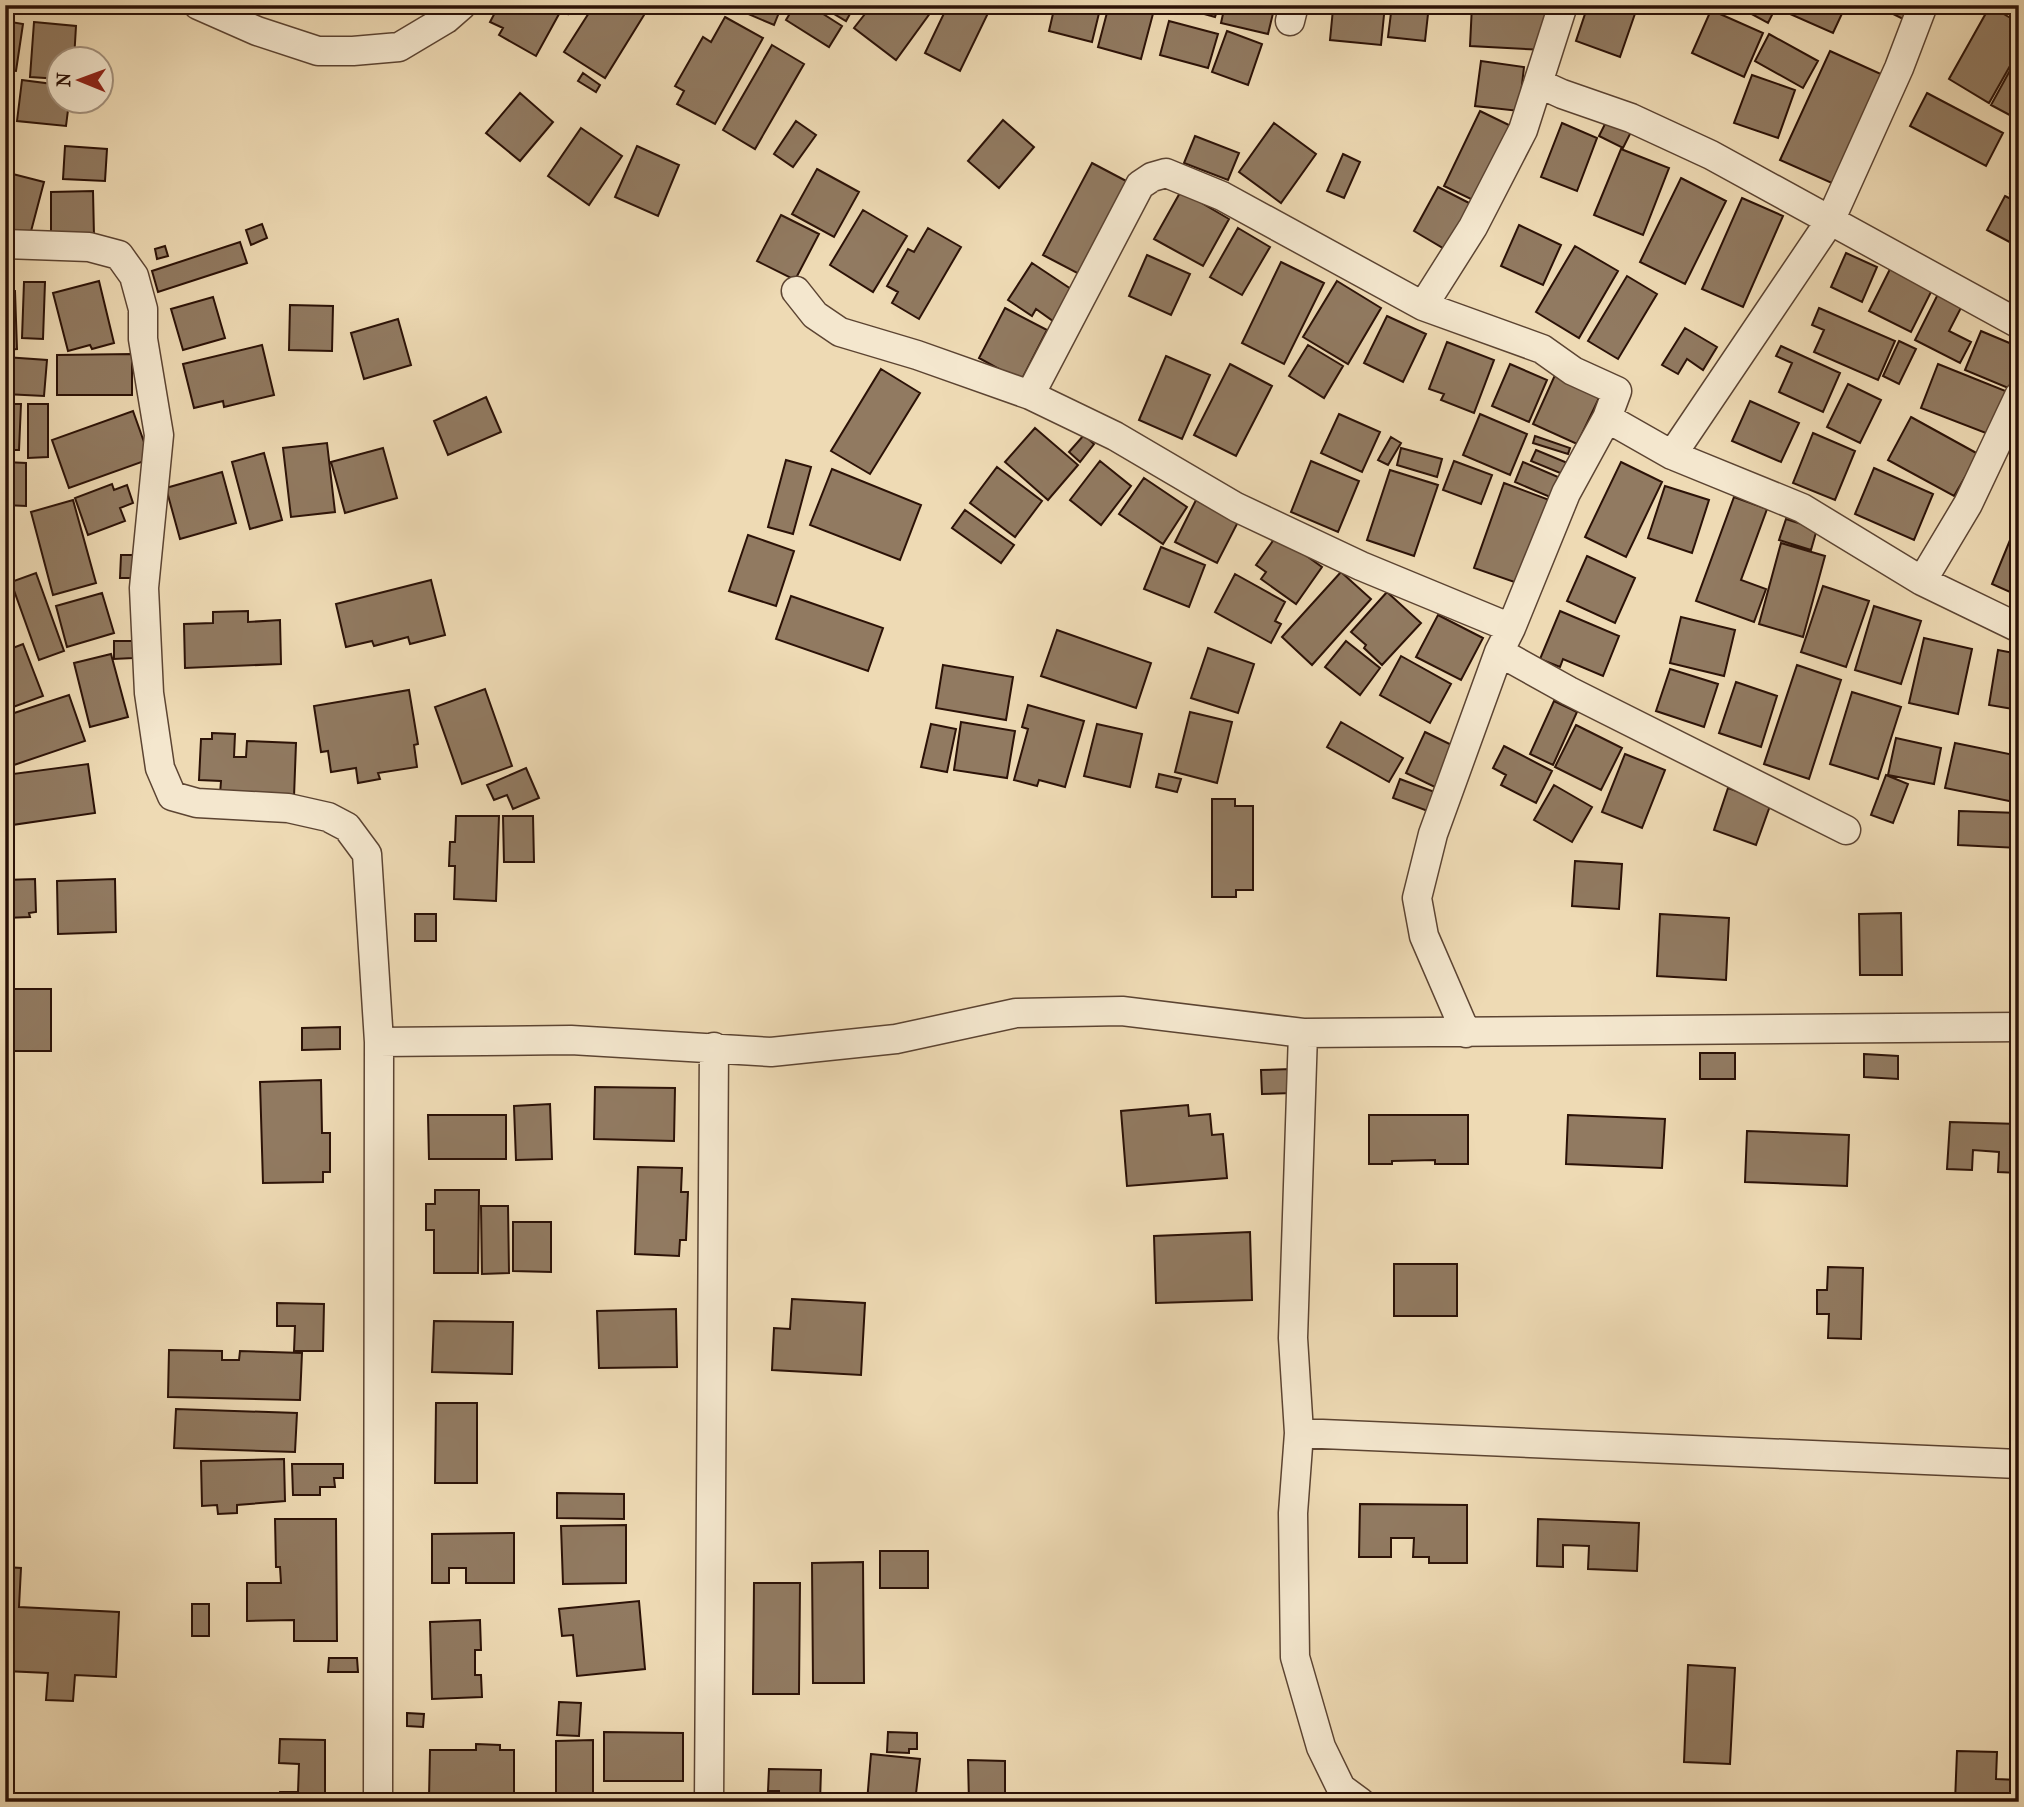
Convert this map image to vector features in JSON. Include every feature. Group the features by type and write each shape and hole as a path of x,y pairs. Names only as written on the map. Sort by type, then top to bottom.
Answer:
{"street":[{"path":"198,5 257,31 318,51 400,47 446,19 461,5"},
{"path":"1423,306 1473,227 1522,130 1563,5"},
{"path":"1672,455 1830,221 1899,68 1923,5"},
{"path":"1538,83 1632,118 1688,145 2019,324"},
{"path":"1030,394 1140,185 1152,177 1166,173 1222,196 1423,306 1542,349 1573,371 1617,391 1607,418 1566,493 1505,640 1433,834 1418,898 1424,936 1466,1032"},
{"path":"5,244 89,247 120,255 134,276 143,309 143,339 159,435 144,588 149,693 160,768 172,796 197,803 288,808 328,817 347,827 367,855 379,1042 378,1802"},
{"path":"796,291 815,315 840,332 1030,394 1115,436 1236,507 1361,566 1505,640 1581,697 1846,830"},
{"path":"1922,581 1968,504 2019,396"},
{"path":"1607,418 1672,455 1802,508 1922,581 2019,628"},
{"path":"379,1042 571,1040 771,1052 882,1040 1016,1013 1122,1011 1303,1033 2019,1027"},
{"path":"1303,1033 1293,1338 1299,1433 1293,1513 1295,1657 1321,1747 1341,1788 1360,1802"},
{"path":"709,1802 714,1047"},
{"path":"1299,1433 2019,1464"}],"building":[{"path":"499,5 545,5 559,14 536,56 499,35 503,28 490,22"},
{"path":"555,5 574,5 568,14"},
{"path":"594,5 649,7 605,78 564,52"},
{"path":"745,5 782,5 774,25 746,13 749,7"},
{"path":"795,5 809,5 842,26 829,47 786,20"},
{"path":"819,5 855,5 846,21"},
{"path":"872,5 936,5 896,60 854,28"},
{"path":"948,5 991,7 960,71 925,53"},
{"path":"1055,5 1101,5 1092,42 1049,31"},
{"path":"1109,5 1135,5 1154,10 1141,59 1098,47"},
{"path":"1172,5 1219,5 1215,17"},
{"path":"1225,5 1275,5 1268,34 1221,23"},
{"path":"1326,5 1385,5 1381,45 1330,40 1333,9 1326,9"},
{"path":"1392,5 1429,5 1425,41 1388,37"},
{"path":"1472,5 1548,5 1545,50 1470,46"},
{"path":"1588,5 1638,5 1620,57 1576,41"},
{"path":"1735,5 1777,5 1768,23"},
{"path":"1794,5 1846,5 1833,33 1790,14"},
{"path":"1875,5 1910,5 1903,19"},
{"path":"1995,5 2019,5 2019,19"},
{"path":"1990,6 2019,23 2019,50 1989,103 1949,79"},
{"path":"1711,10 1763,33 1744,77 1692,53"},
{"path":"725,17 763,38 715,124 677,104 684,91 675,86 703,37 711,42"},
{"path":"5,21 23,24 16,71 5,70"},
{"path":"1169,21 1218,34 1208,68 1160,55"},
{"path":"34,22 76,26 75,46 46,46 46,78 30,77"},
{"path":"1227,31 1262,44 1248,85 1212,72"},
{"path":"1769,34 1818,61 1803,88 1755,61"},
{"path":"772,45 804,64 755,149 723,130"},
{"path":"1830,51 1883,75 1834,184 1780,160"},
{"path":"2019,54 2019,120 1991,105"},
{"path":"1481,61 1524,67 1519,111 1475,106"},
{"path":"583,73 600,85 596,92 578,81"},
{"path":"1752,75 1795,90 1778,138 1734,123"},
{"path":"22,80 46,83 46,116 67,116 66,126 17,121"},
{"path":"520,93 553,122 520,161 486,133"},
{"path":"1927,93 2003,133 1986,166 1910,126"},
{"path":"1480,111 1513,127 1477,202 1444,186"},
{"path":"1003,120 1034,147 999,188 968,161"},
{"path":"1607,120 1631,132 1623,148 1599,136"},
{"path":"796,121 816,135 793,167 774,154"},
{"path":"1274,123 1316,154 1281,203 1239,172"},
{"path":"1562,123 1597,138 1577,191 1541,177"},
{"path":"581,128 622,156 589,205 548,176"},
{"path":"1195,136 1239,153 1228,180 1184,163"},
{"path":"65,146 107,149 105,181 63,179"},
{"path":"637,146 679,165 658,216 615,197"},
{"path":"1621,149 1669,168 1643,235 1594,215"},
{"path":"1343,154 1360,162 1344,198 1327,191"},
{"path":"1092,163 1130,183 1081,275 1043,255"},
{"path":"817,169 859,192 834,237 792,214"},
{"path":"5,172 44,182 30,235 5,228"},
{"path":"2019,173 2019,197 2010,193"},
{"path":"1681,178 1726,201 1685,284 1640,262"},
{"path":"1438,187 1473,205 1448,251 1414,231"},
{"path":"93,191 94,236 51,237 51,192"},
{"path":"1181,191 1229,219 1203,266 1154,239"},
{"path":"2005,196 2019,203 2019,247 1987,230"},
{"path":"1742,198 1783,216 1743,307 1702,289"},
{"path":"863,210 907,236 873,292 830,265"},
{"path":"781,215 819,234 795,280 757,261"},
{"path":"262,224 267,238 251,245 246,230"},
{"path":"1519,225 1561,245 1543,285 1501,266"},
{"path":"928,228 961,247 919,319 892,303 898,292 887,286 908,249 914,252"},
{"path":"1238,228 1270,247 1242,295 1210,277"},
{"path":"240,242 247,263 158,292 152,271"},
{"path":"165,246 168,256 157,259 155,249"},
{"path":"1575,246 1618,271 1579,338 1536,312"},
{"path":"1846,253 1877,267 1862,302 1831,287"},
{"path":"1147,255 1190,274 1171,315 1129,296"},
{"path":"1281,262 1324,283 1284,364 1242,343"},
{"path":"1032,263 1074,291 1053,321 1036,309 1032,316 1008,300"},
{"path":"1890,269 1932,290 1911,332 1869,311"},
{"path":"1627,276 1657,294 1618,359 1588,341"},
{"path":"99,281 114,343 92,349 90,345 68,351 53,293"},
{"path":"1337,281 1381,308 1348,364 1303,337"},
{"path":"24,282 45,282 43,339 22,338"},
{"path":"1940,290 1964,302 1949,331 1971,342 1960,363 1915,340"},
{"path":"15,291 17,349 5,350 5,292"},
{"path":"213,297 225,338 183,350 171,309"},
{"path":"290,305 333,306 332,351 289,350"},
{"path":"1005,308 1047,330 1021,381 979,358"},
{"path":"1819,308 1895,341 1878,380 1814,352 1824,330 1812,325"},
{"path":"1387,316 1426,334 1403,382 1364,363"},
{"path":"398,319 411,365 364,379 351,333"},
{"path":"1685,328 1717,347 1703,370 1687,359 1678,374 1662,365"},
{"path":"1981,331 2019,347 2019,377 2013,390 1965,370"},
{"path":"1899,341 1916,349 1899,384 1883,376"},
{"path":"1447,342 1494,360 1474,413 1441,400 1444,394 1429,389"},
{"path":"262,345 274,395 224,407 223,401 194,408 183,364"},
{"path":"1308,345 1343,366 1324,398 1289,376"},
{"path":"1781,346 1840,373 1823,412 1779,392 1792,363 1776,356"},
{"path":"132,354 132,395 57,395 57,355"},
{"path":"1166,356 1210,375 1182,439 1139,420"},
{"path":"5,357 47,360 44,396 5,394"},
{"path":"1230,364 1272,386 1236,456 1194,435"},
{"path":"1510,364 1547,380 1529,422 1492,406"},
{"path":"1938,364 2008,392 1991,435 1921,408"},
{"path":"881,369 920,393 870,474 831,451"},
{"path":"1555,375 1600,396 1577,444 1533,424"},
{"path":"1848,384 1881,400 1860,443 1827,427"},
{"path":"486,397 501,432 448,455 434,421"},
{"path":"1750,401 1799,423 1781,462 1732,441"},
{"path":"5,404 21,404 19,450 5,450"},
{"path":"28,404 48,404 48,457 28,458"},
{"path":"133,411 150,459 69,488 52,440"},
{"path":"1339,414 1380,432 1362,472 1321,453"},
{"path":"1480,414 1527,434 1510,475 1463,455"},
{"path":"1911,417 1989,460 1976,483 1965,477 1954,496 1888,460"},
{"path":"1035,428 1078,465 1048,500 1005,462"},
{"path":"1813,433 1855,451 1835,500 1793,483"},
{"path":"1084,435 1094,444 1080,462 1069,452"},
{"path":"1535,436 1570,448 1568,454 1533,443"},
{"path":"1391,437 1401,443 1388,465 1378,460"},
{"path":"327,443 335,512 291,517 283,448"},
{"path":"383,448 397,498 345,513 331,462"},
{"path":"1401,448 1442,459 1437,477 1397,465"},
{"path":"1536,450 1570,464 1565,475 1531,461"},
{"path":"264,453 282,520 250,529 232,462"},
{"path":"786,460 811,467 793,534 768,527"},
{"path":"1100,461 1131,486 1101,525 1070,500"},
{"path":"1311,461 1359,481 1338,532 1291,512"},
{"path":"1454,461 1492,475 1481,504 1443,490"},
{"path":"5,462 26,463 26,506 5,505"},
{"path":"1523,462 1565,480 1557,500 1515,482"},
{"path":"1621,462 1662,482 1626,557 1585,537"},
{"path":"997,467 1042,501 1015,537 970,503"},
{"path":"1874,468 1933,494 1914,540 1855,514"},
{"path":"832,469 921,505 900,560 810,525"},
{"path":"1390,470 1438,485 1414,556 1367,540"},
{"path":"222,472 236,523 180,539 166,488"},
{"path":"1144,478 1187,507 1163,544 1119,514"},
{"path":"1504,483 1552,501 1523,585 1474,568"},
{"path":"112,484 114,490 127,485 133,503 120,508 125,521 88,535 75,498"},
{"path":"1665,486 1709,500 1692,553 1648,538"},
{"path":"1734,497 1767,509 1741,580 1766,589 1754,622 1696,601"},
{"path":"73,500 96,583 53,595 31,512"},
{"path":"1196,500 1238,522 1217,563 1175,542"},
{"path":"965,510 1014,545 1001,563 952,528"},
{"path":"1786,519 1817,529 1811,550 1779,540"},
{"path":"2015,528 2019,530 2019,596 1992,584"},
{"path":"748,535 794,551 776,606 729,591"},
{"path":"1277,535 1322,567 1296,604 1261,579 1266,572 1256,565"},
{"path":"1781,543 1825,556 1803,637 1759,624"},
{"path":"1161,547 1205,565 1189,607 1144,589"},
{"path":"121,555 135,555 134,578 120,578"},
{"path":"1587,556 1635,578 1615,623 1567,601"},
{"path":"1341,572 1371,599 1312,665 1282,637"},
{"path":"36,573 64,651 39,660 11,582"},
{"path":"1235,574 1285,602 1275,621 1281,624 1271,643 1215,612"},
{"path":"431,580 445,635 410,644 408,637 374,646 372,641 346,647 336,604"},
{"path":"1823,586 1869,601 1846,667 1801,652"},
{"path":"1387,592 1421,623 1382,665 1351,632"},
{"path":"102,593 114,633 67,647 56,606"},
{"path":"791,596 883,628 868,671 776,639"},
{"path":"1874,606 1921,621 1901,684 1855,670"},
{"path":"248,611 248,622 280,620 281,664 185,668 184,624 213,623 213,612"},
{"path":"1560,611 1619,636 1603,676 1563,659 1560,667 1540,659"},
{"path":"1438,615 1483,638 1461,680 1416,657"},
{"path":"1681,617 1735,630 1724,676 1670,663"},
{"path":"1057,630 1151,663 1136,708 1041,676"},
{"path":"1924,638 1972,649 1958,714 1909,703"},
{"path":"114,641 133,641 133,658 114,659"},
{"path":"1346,641 1380,668 1360,695 1325,667"},
{"path":"23,644 43,696 5,710 5,651"},
{"path":"1208,648 1254,664 1238,713 1191,698"},
{"path":"1998,650 2019,654 2019,710 1989,705"},
{"path":"111,654 128,717 90,727 74,663"},
{"path":"1401,656 1451,684 1430,723 1380,695"},
{"path":"943,665 1013,677 1006,720 936,708"},
{"path":"1797,665 1841,680 1809,779 1764,764"},
{"path":"1670,669 1718,684 1704,727 1656,711"},
{"path":"1736,682 1777,696 1761,747 1719,733"},
{"path":"485,689 512,766 462,784 435,707"},
{"path":"409,690 418,744 414,745 417,767 378,773 380,779 358,783 356,768 331,772 328,751 321,752 314,706"},
{"path":"1852,692 1901,707 1878,779 1830,764"},
{"path":"69,695 85,741 5,768 5,716"},
{"path":"1554,701 1577,712 1553,765 1530,754"},
{"path":"1028,705 1084,721 1065,787 1039,780 1037,786 1014,780 1028,729 1022,727"},
{"path":"1190,712 1232,722 1217,783 1175,772"},
{"path":"961,722 1015,731 1007,778 954,770"},
{"path":"1341,722 1403,758 1389,782 1327,747"},
{"path":"931,724 956,729 947,772 921,767"},
{"path":"1097,724 1142,734 1130,787 1084,776"},
{"path":"1576,725 1622,748 1601,790 1555,767"},
{"path":"1425,732 1462,750 1443,791 1406,773"},
{"path":"212,733 235,734 234,757 246,757 247,741 296,743 294,797 220,794 221,781 199,780 201,739 212,739"},
{"path":"1896,738 1941,748 1934,784 1888,775"},
{"path":"1955,743 2019,756 2019,803 1945,788"},
{"path":"1504,746 1552,771 1536,803 1501,785 1506,775 1493,768"},
{"path":"1625,754 1665,770 1642,828 1602,812"},
{"path":"88,764 95,813 12,825 5,775"},
{"path":"526,768 539,798 513,809 507,795 494,800 487,785"},
{"path":"1159,774 1181,779 1177,792 1156,787"},
{"path":"1886,775 1908,784 1893,823 1871,815"},
{"path":"1400,779 1440,794 1433,813 1393,798"},
{"path":"1554,785 1592,807 1572,842 1534,820"},
{"path":"1728,788 1771,803 1756,845 1714,830"},
{"path":"1212,799 1235,799 1235,806 1253,806 1253,890 1236,890 1236,897 1212,897"},
{"path":"1959,811 2019,813 2019,848 1958,845"},
{"path":"456,816 499,816 496,901 454,899 455,866 449,866 450,842 455,842"},
{"path":"503,816 533,816 534,862 504,862"},
{"path":"1575,861 1622,864 1619,909 1572,906"},
{"path":"35,879 36,912 29,913 30,917 5,918 5,880"},
{"path":"115,879 116,932 58,934 57,881"},
{"path":"1901,913 1902,975 1860,975 1859,914"},
{"path":"415,914 436,914 436,941 415,941"},
{"path":"1660,914 1729,918 1726,980 1657,976"},
{"path":"5,989 51,989 51,1051 5,1051"},
{"path":"340,1027 340,1049 302,1050 302,1028"},
{"path":"1700,1053 1735,1053 1735,1079 1700,1079"},
{"path":"1864,1054 1898,1056 1898,1079 1864,1077"},
{"path":"1291,1069 1292,1093 1262,1094 1261,1070"},
{"path":"321,1080 322,1133 330,1133 330,1172 323,1172 323,1182 263,1183 260,1082"},
{"path":"595,1087 675,1088 674,1141 594,1139"},
{"path":"550,1104 552,1159 516,1160 514,1106"},
{"path":"1188,1105 1189,1116 1210,1114 1212,1135 1223,1134 1227,1178 1127,1186 1121,1111"},
{"path":"428,1115 506,1115 506,1159 429,1159"},
{"path":"1369,1115 1468,1115 1468,1164 1435,1164 1435,1160 1369,1164"},
{"path":"1568,1115 1665,1119 1662,1168 1566,1164"},
{"path":"1950,1122 2019,1124 2019,1173 1998,1172 1999,1152 1973,1150 1972,1170 1947,1169"},
{"path":"1747,1131 1849,1135 1847,1186 1745,1182"},
{"path":"638,1167 682,1168 681,1192 688,1192 686,1240 680,1240 679,1256 635,1254"},
{"path":"435,1190 479,1190 478,1273 434,1273 434,1230 426,1230 426,1204 435,1204"},
{"path":"481,1206 508,1206 509,1273 482,1274"},
{"path":"513,1222 551,1222 551,1272 513,1271"},
{"path":"1250,1232 1252,1300 1156,1303 1154,1236"},
{"path":"1394,1264 1457,1264 1457,1316 1394,1316"},
{"path":"1828,1267 1863,1268 1861,1339 1828,1338 1829,1314 1817,1314 1817,1290 1827,1290"},
{"path":"792,1299 865,1303 861,1375 772,1370 774,1328 790,1329"},
{"path":"277,1303 324,1304 323,1351 294,1351 295,1326 277,1326"},
{"path":"676,1309 677,1367 599,1368 597,1311"},
{"path":"434,1321 513,1322 512,1374 432,1372"},
{"path":"169,1350 222,1351 222,1360 239,1360 240,1351 302,1353 300,1400 168,1397"},
{"path":"436,1403 477,1403 477,1483 435,1483"},
{"path":"176,1409 297,1413 295,1452 174,1448"},
{"path":"284,1459 285,1501 237,1505 237,1513 218,1514 217,1505 202,1506 201,1461"},
{"path":"292,1464 343,1464 343,1478 334,1478 335,1487 320,1487 320,1495 293,1495"},
{"path":"557,1493 624,1494 624,1519 557,1518"},
{"path":"1360,1504 1467,1505 1467,1563 1429,1563 1429,1557 1413,1557 1414,1538 1391,1538 1391,1557 1359,1557"},
{"path":"275,1519 336,1519 337,1641 294,1641 294,1620 247,1621 247,1583 281,1583 280,1567 276,1567"},
{"path":"1538,1519 1639,1523 1637,1571 1588,1569 1589,1546 1563,1545 1563,1567 1537,1566"},
{"path":"626,1525 626,1583 563,1584 561,1526"},
{"path":"514,1533 514,1583 466,1583 466,1568 449,1568 449,1583 432,1583 432,1534"},
{"path":"880,1551 928,1551 928,1588 880,1588"},
{"path":"863,1562 864,1683 813,1683 812,1563"},
{"path":"5,1567 21,1568 19,1607 119,1612 116,1677 75,1675 73,1701 46,1700 48,1673 5,1671"},
{"path":"754,1583 800,1583 799,1694 753,1694"},
{"path":"639,1601 645,1669 577,1676 573,1635 562,1636 559,1609"},
{"path":"192,1604 209,1604 209,1636 192,1636"},
{"path":"480,1620 481,1650 475,1650 475,1675 481,1675 482,1697 432,1699 430,1622"},
{"path":"329,1658 357,1658 358,1672 328,1672"},
{"path":"1688,1665 1735,1668 1730,1764 1684,1762"},
{"path":"559,1702 581,1703 579,1736 557,1735"},
{"path":"407,1713 424,1714 423,1727 407,1726"},
{"path":"604,1732 683,1733 683,1781 604,1781"},
{"path":"888,1732 917,1733 917,1749 909,1749 909,1753 887,1752"},
{"path":"280,1739 325,1740 325,1802 279,1802 280,1792 298,1792 299,1764 279,1763"},
{"path":"593,1740 593,1794 556,1794 556,1741"},
{"path":"476,1744 500,1745 500,1750 514,1750 514,1798 429,1797 430,1750 476,1750"},
{"path":"1957,1751 1997,1752 1996,1779 2019,1780 2019,1802 1955,1802"},
{"path":"871,1754 920,1759 915,1802 867,1802"},
{"path":"968,1760 1005,1761 1005,1802 969,1802"},
{"path":"769,1769 821,1770 820,1802 779,1802 779,1791 768,1791"}]}
